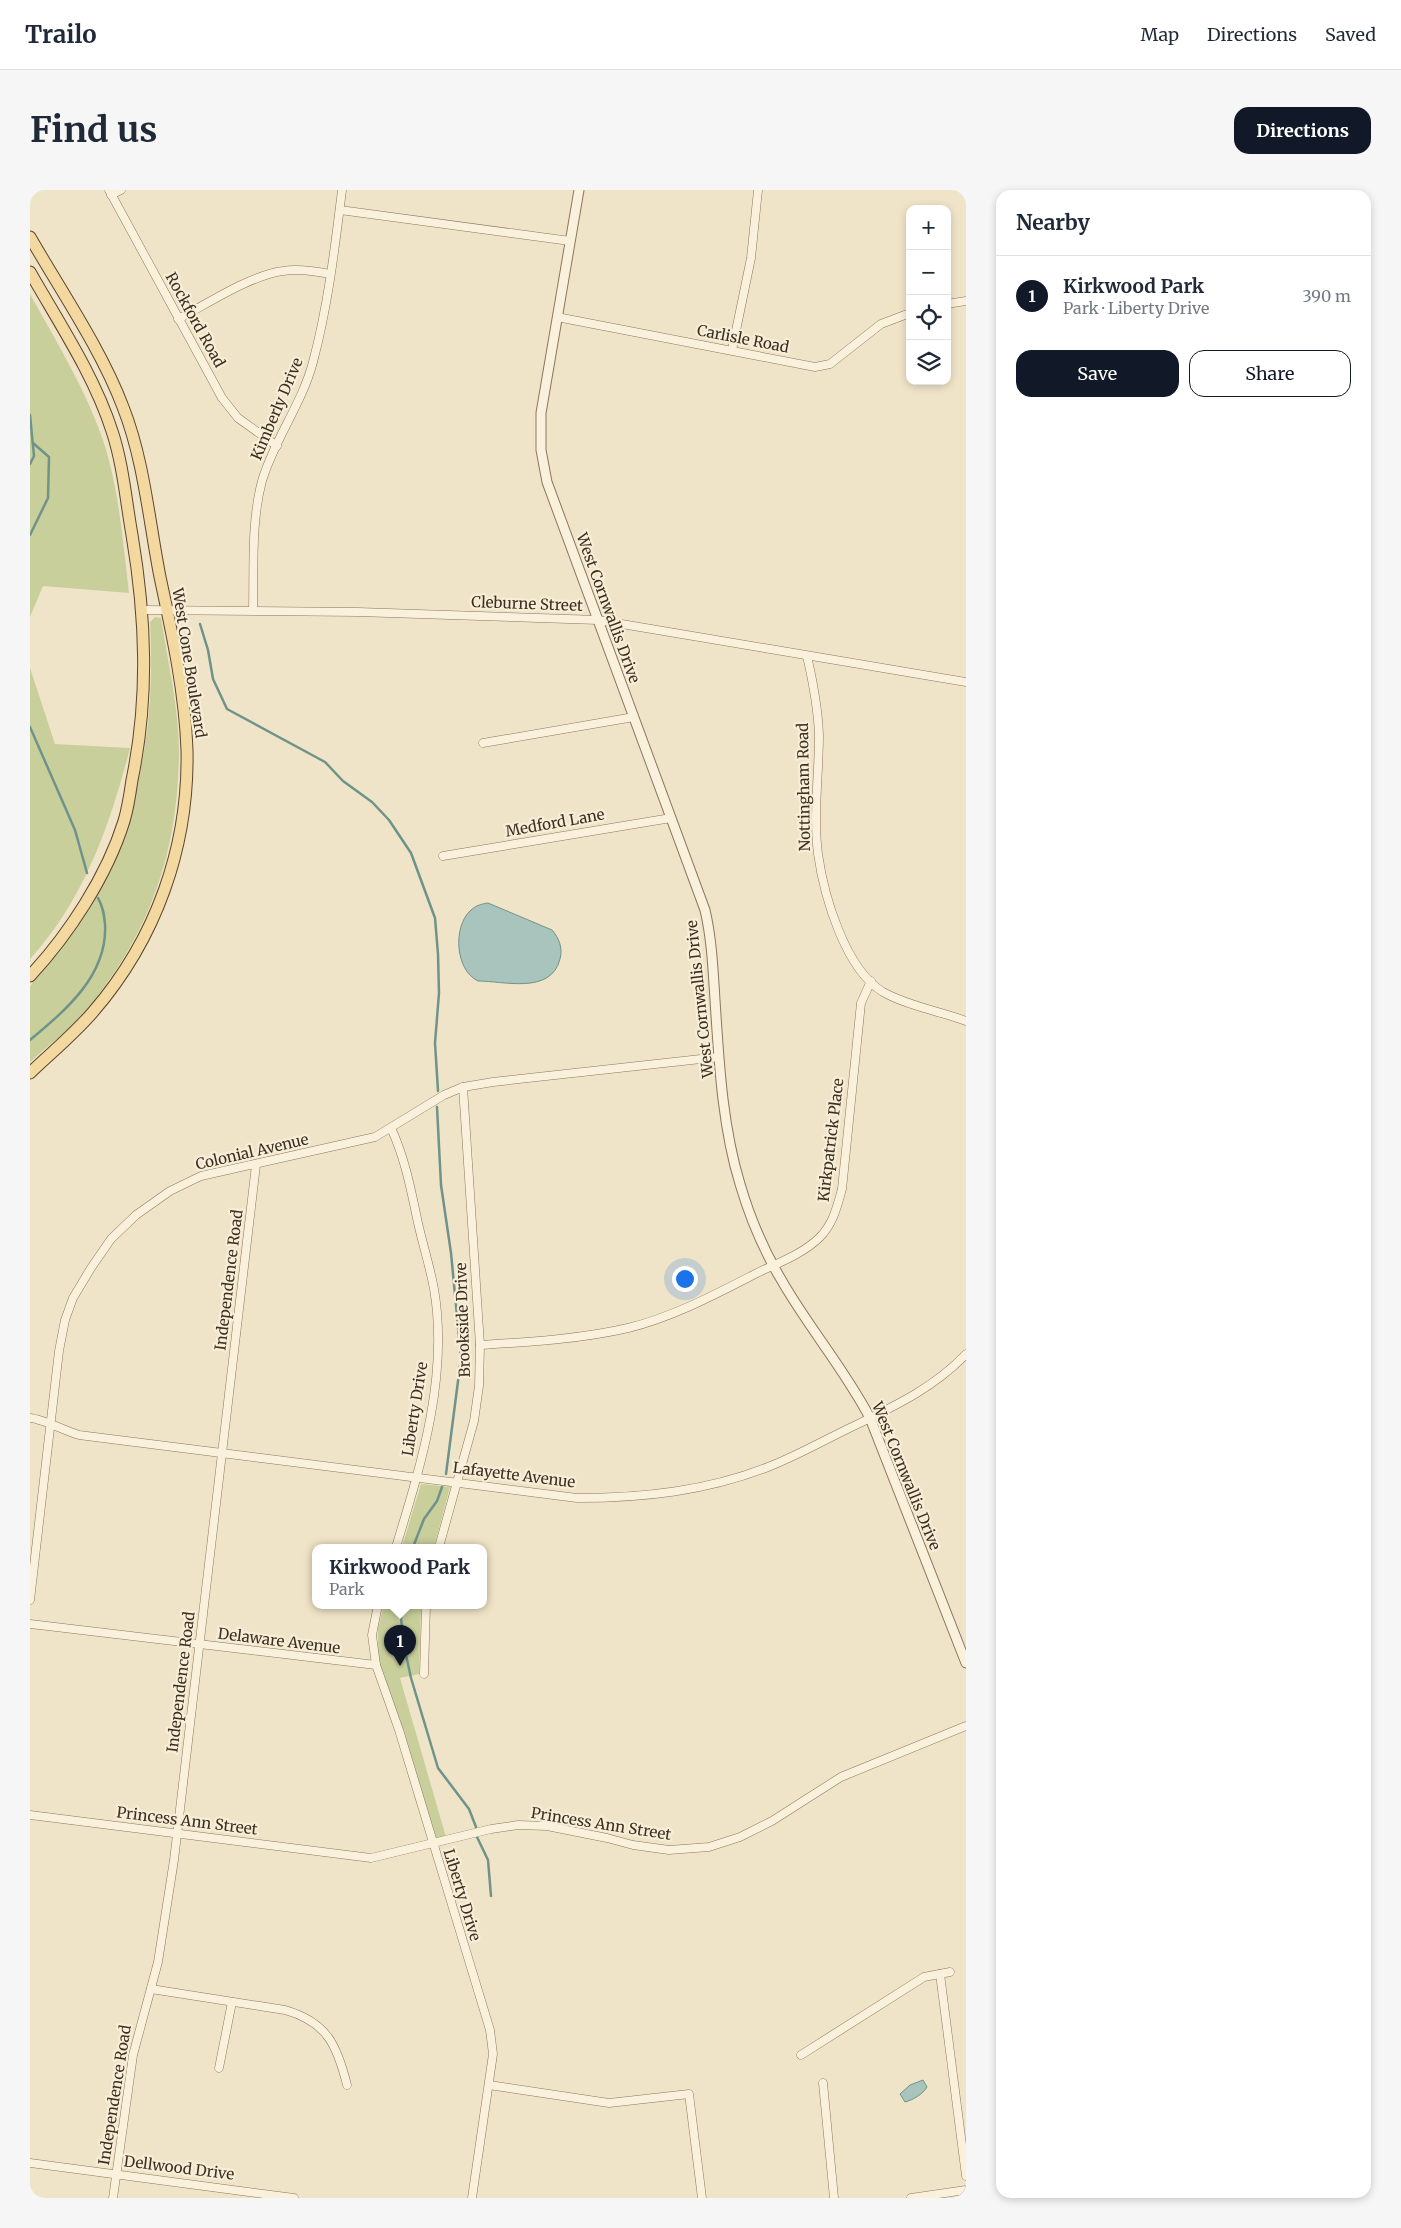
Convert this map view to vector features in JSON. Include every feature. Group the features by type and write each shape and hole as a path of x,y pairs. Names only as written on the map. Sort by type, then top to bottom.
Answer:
{"main road":[{"name":"West Cone Boulevard","path":"30,238 109,374 124,407 136,449 167,610 187,748 184,804 174,864 153,920 122,976 92,1014 30,1072"},
{"path":"30,272 89,378 113,432 126,494 142,610 145,673 144,709 139,748 124,822 85,905 66,933 30,976"}],"street":[{"path":"110,192 121,190"},
{"name":"Kimberly Drive","path":"253,610 256,514 262,481 296,408 312,364 330,274 342,190"},
{"name":"West Cornwallis Drive","path":"579,190 541,413 541,450 550,494 701,896 709,924 719,1057 728,1133 740,1183 753,1222 782,1281 850,1382 870,1418 966,1663"},
{"path":"732,350 751,258 758,190"},
{"name":"Rockford Road","path":"110,192 222,398 238,418 277,446"},
{"path":"340,210 570,241"},
{"path":"178,319 262,276 284,270 309,270 330,274"},
{"path":"951,303 966,301"},
{"name":"Carlisle Road","path":"558,317 815,367 830,364 881,324 906,315"},
{"name":"Cleburne Street","path":"142,610 253,610 598,620 966,682"},
{"name":"Nottingham Road","path":"808,656 815,692 818,734 818,854 829,901 838,926 848,949 871,981 883,991 902,1001 966,1021"},
{"path":"482,743 634,717"},
{"name":"Medford Lane","path":"443,856 671,818"},
{"name":"Kirkpatrick Place","path":"480,1345 538,1341 626,1328 700,1302 774,1266 819,1238 828,1226 837,1208 842,1189 860,1003 871,981"},
{"name":"Colonial Avenue","path":"30,1600 52,1427 59,1351 65,1320 78,1290 111,1239 136,1215 170,1191 201,1176 375,1137 444,1095 464,1087 493,1082 719,1057"},
{"name":"Brookside Drive","path":"440,1544 474,1421 480,1345 464,1087"},
{"name":"Liberty Drive","path":"391,1128 401,1150 434,1290 437,1326 435,1390 417,1476 397,1544"},
{"name":"Independence Road","path":"113,2198 133,2056 140,2022 151,1989 163,1933 200,1645 256,1165"},
{"name":"Lafayette Avenue","path":"30,1418 39,1419 52,1427 79,1435 417,1476 577,1498 647,1496 691,1490 769,1467 870,1418 924,1389 954,1368 966,1354"},
{"name":"Liberty Drive","path":"377,1609 372,1635 376,1666 399,1730 432,1845 490,2030 493,2054 472,2198"},
{"path":"424,1674 426,1609"},
{"name":"Delaware Avenue","path":"30,1624 376,1666"},
{"name":"Princess Ann Street","path":"30,1815 370,1858 432,1845 461,1836 518,1825 547,1826 607,1838 633,1846 669,1850 709,1847 740,1837 772,1821 841,1777 966,1726"},
{"path":"801,2055 924,1977 950,1972"},
{"path":"940,1974 966,2176"},
{"path":"151,1989 285,2010 306,2016 328,2036 341,2058 347,2084"},
{"path":"219,2068 232,2002"},
{"path":"823,2082 834,2198"},
{"path":"489,2085 609,2103 689,2094 702,2198"},
{"name":"Dellwood Drive","path":"30,2163 294,2198"},
{"path":"911,2198 966,2190"}],"green space":[{"path":"30,294 79,383 103,440 117,496 129,593 43,586 30,617"},
{"path":"155,617 161,618 179,736 177,788 167,854 146,916 114,974 79,1018 30,1062 30,987 71,935 96,895 127,819 136,788 148,725 151,658 150,622"},
{"path":"30,668 55,744 130,748 114,805 93,860 66,912 30,959"},
{"path":"421,1484 450,1487 435,1544 403,1544"},
{"path":"383,1609 421,1609 419,1674 400,1678 446,1837 435,1840 378,1659 378,1628"}],"water":[{"path":"488,903 552,930 560,943 561,955 555,970 547,978 537,982 513,984 478,981 470,975 465,968 459,948 461,927 472,909"},
{"path":"923,2080 927,2087 925,2090 918,2096 905,2102 900,2094 910,2085"}],"waterway":[{"path":"30,415 34,456 30,464"},
{"path":"30,535 48,498 49,457 33,443"},
{"path":"200,624 208,650 213,679 227,709 325,762 343,781 372,802 389,820 411,853 435,918 439,993 435,1043 438,1091"},
{"path":"30,727 75,830 87,873"},
{"path":"30,1040 70,1004 82,990 100,959 104,942 105,924 98,898"},
{"path":"437,1107 441,1185 451,1253 461,1358 446,1474"},
{"path":"414,1544 424,1519 437,1501 442,1487"},
{"path":"400,1609 403,1641 411,1678 438,1768 469,1809 476,1827"},
{"path":"477,1837 488,1860 491,1896"}],"place":[{"name":"Kirkwood Park","path":"400,1666"}]}
